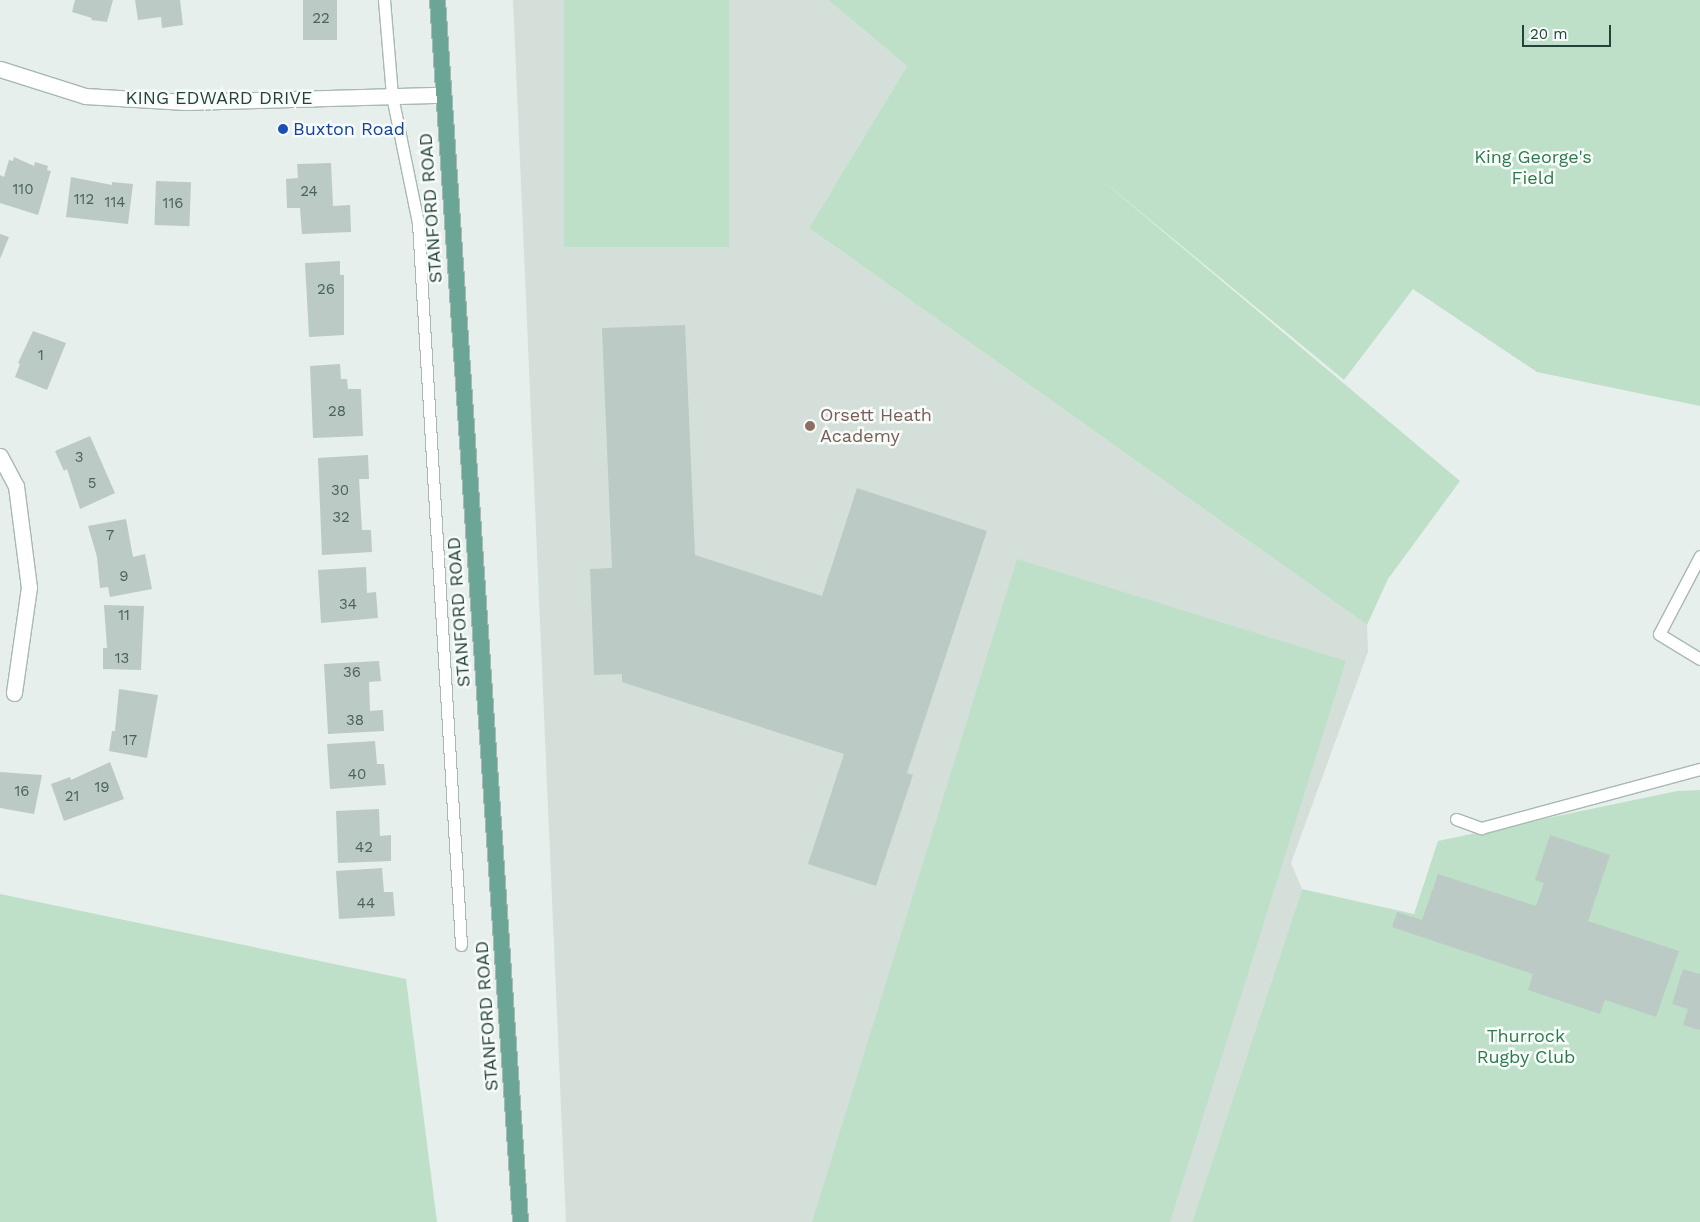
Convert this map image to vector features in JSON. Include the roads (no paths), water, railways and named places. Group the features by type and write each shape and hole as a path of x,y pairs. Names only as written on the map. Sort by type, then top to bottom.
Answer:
{"main road":[{"name":"STANFORD ROAD","path":"437,0 520,1222"}],"street":[{"name":"KING EDWARD DRIVE","path":"0,69 84,96 186,102 442,95"},
{"path":"0,456 16,486 30,587 14,693"}],"lane":[{"path":"384,0 392,96 418,223 461,945"},
{"path":"1700,556 1659,634 1700,659"},
{"path":"1456,819 1481,828 1700,769"}],"place":[{"name":"Buxton Road","path":"283,129"},
{"name":"Orsett Heath Academy","path":"810,426"}],"park label":[{"name":"King George's Field","path":"1533,168"},
{"name":"Thurrock Rugby Club","path":"1526,1047"}]}
